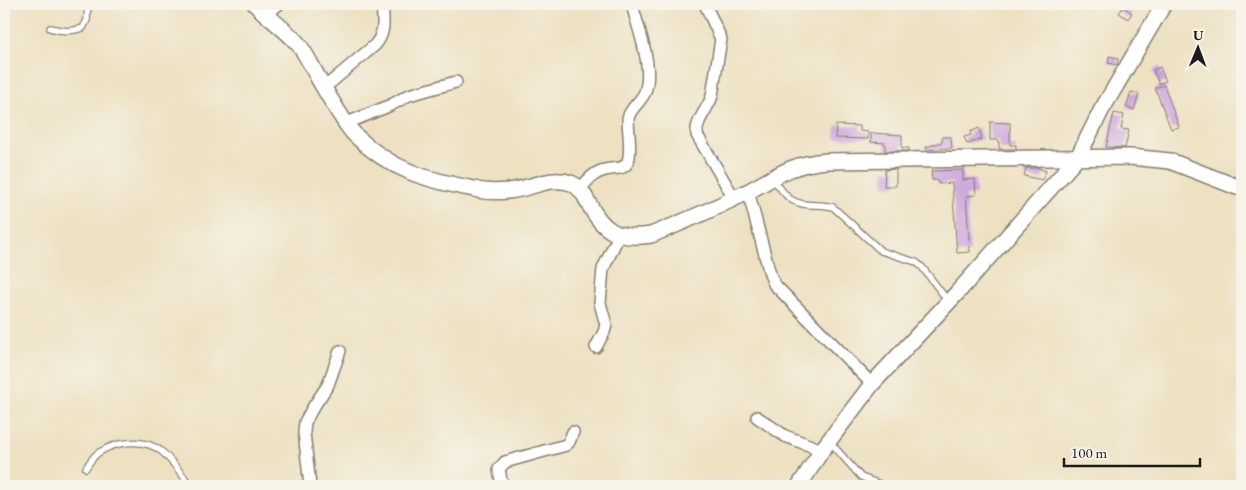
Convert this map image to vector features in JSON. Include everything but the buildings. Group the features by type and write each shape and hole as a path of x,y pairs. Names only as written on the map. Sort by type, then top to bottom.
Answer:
{"street":[{"path":"260,9 279,4"},
{"path":"324,88 381,39 383,27 382,4"},
{"path":"580,189 592,176 605,170 623,168 629,158 628,118 630,112 642,97 649,75 632,4"},
{"path":"705,4 721,40 712,96 698,123 697,135 741,195 774,284 872,384"},
{"path":"798,486 825,445 872,384 949,302 1078,157 1100,111 1164,4"},
{"path":"260,9 298,44 354,134 390,163 407,172 446,184 478,190 508,191 548,182 570,182 580,189 604,226 619,235 636,237 652,235 741,195 796,166 827,160 1130,157 1170,161 1242,187"},
{"path":"347,123 409,95 456,82"},
{"path":"596,347 606,325 600,303 603,269 619,235"},
{"path":"310,486 304,432 305,422 328,385 340,351"},
{"path":"757,417 785,436 825,445"},
{"path":"502,486 499,469 505,462 566,445 573,432"}],"lane":[{"path":"50,28 71,31 83,28 87,20 88,4"},
{"path":"772,178 790,199 799,203 833,206 880,251 916,262 949,302"},
{"path":"86,468 98,453 116,446 138,442 151,445 162,452 191,486"},
{"path":"825,445 857,474 886,486"}]}
